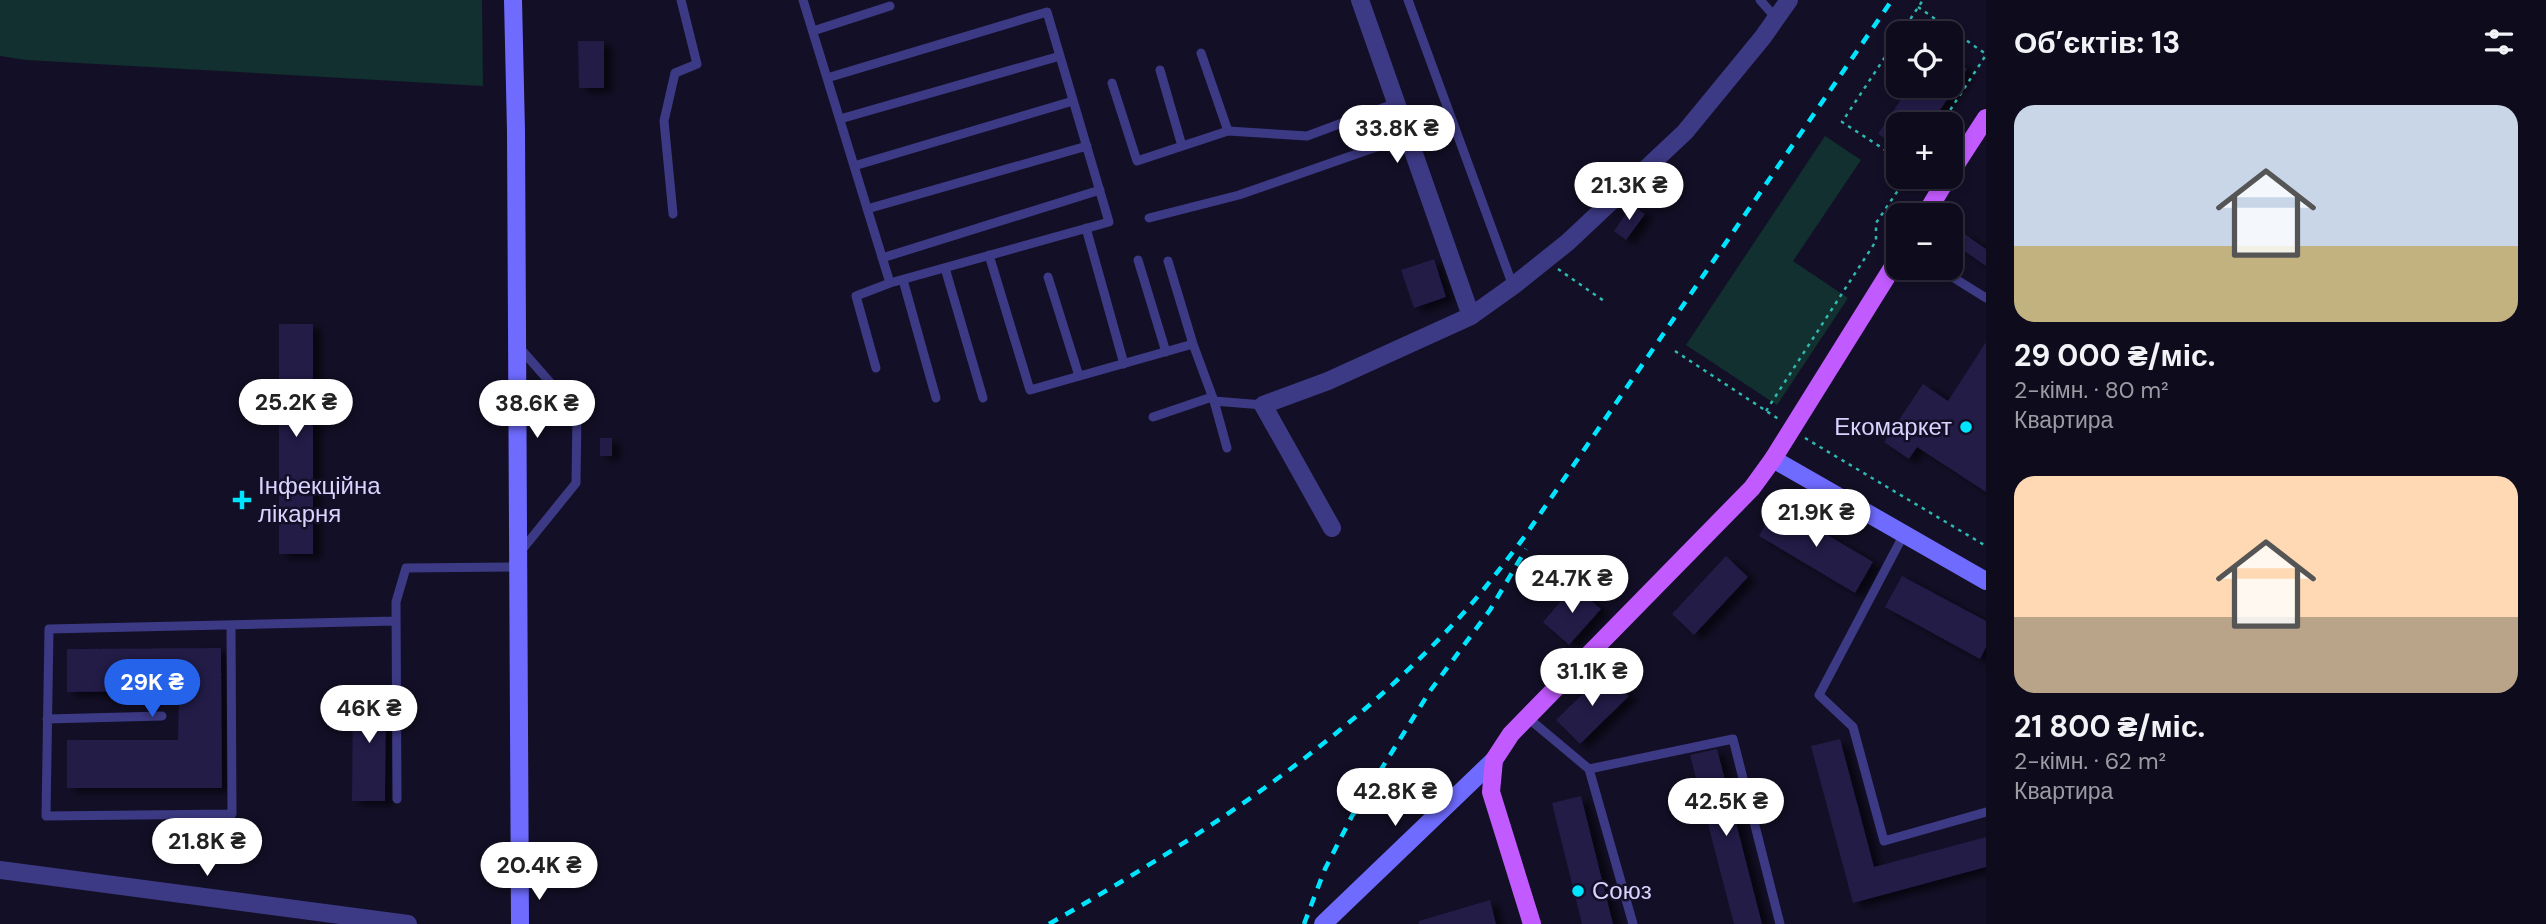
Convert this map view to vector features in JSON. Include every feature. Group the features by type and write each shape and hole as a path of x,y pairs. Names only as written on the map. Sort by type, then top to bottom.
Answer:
{"main road":[{"path":"513,0 520,924"},
{"path":"1963,154 1986,118"},
{"path":"1323,924 1494,760 1511,734 1752,488 1773,459 1886,278"},
{"path":"1773,459 1986,581"},
{"path":"1494,760 1491,792 1532,924"}],"street":[{"path":"1360,0 1471,316"},
{"path":"1332,528 1263,405 1328,381 1471,316 1513,286 1568,242 1685,132 1789,0"},
{"path":"0,870 408,924"}],"lane":[{"path":"673,214 664,121 676,73 697,64 681,0"},
{"path":"803,0 890,283"},
{"path":"1408,0 1513,286"},
{"path":"1760,0 1776,18"},
{"path":"813,31 890,6"},
{"path":"827,78 1047,12 1109,222 890,283 856,296 877,368"},
{"path":"1201,52 1228,131"},
{"path":"840,119 1060,55"},
{"path":"1160,70 1182,146"},
{"path":"1112,83 1137,161 1228,131 1307,136 1396,103"},
{"path":"854,166 1073,101"},
{"path":"1149,218 1239,195 1408,136"},
{"path":"867,209 1087,146"},
{"path":"882,258 1100,190"},
{"path":"1086,228 1124,364"},
{"path":"989,256 1030,390 1193,344"},
{"path":"1138,260 1166,352"},
{"path":"1168,261 1227,448"},
{"path":"945,268 983,398"},
{"path":"1048,276 1079,376"},
{"path":"903,280 936,398"},
{"path":"1957,280 1986,298"},
{"path":"397,799 396,602 406,568 518,561 576,483 577,413 517,345"},
{"path":"1153,417 1213,399 1263,405"},
{"path":"1904,534 1819,695 1853,727 1884,841 1986,812"},
{"path":"231,625 232,814 46,816 49,629 397,621"},
{"path":"47,719 162,716"},
{"path":"1528,718 1589,769 1633,924"},
{"path":"1589,769 1733,739 1780,924"}],"path":[{"path":"1909,21 1923,0"},
{"path":"1918,7 1986,55 1949,112"},
{"path":"1886,56 1842,122 1886,151"},
{"path":"1766,411 1876,241 1876,223 1899,189"},
{"path":"1545,261 1604,301"},
{"path":"1675,351 1780,420"},
{"path":"1805,438 1986,546"}],"green space":[{"path":"0,0 482,0 483,86 26,60 0,56"},
{"path":"1825,136 1861,160 1793,261 1848,298 1777,405 1686,345"}],"building":[{"path":"578,41 604,41 604,88 579,88"},
{"path":"1902,98 1948,98 1939,112 1893,112"},
{"path":"1886,122 1886,139 1878,134"},
{"path":"1632,205 1645,214 1626,240 1614,231"},
{"path":"1963,233 1986,249 1986,266 1963,250"},
{"path":"1434,259 1446,297 1414,308 1401,270"},
{"path":"279,324 313,324 313,554 279,554"},
{"path":"1986,342 1986,492 1917,447 1909,459 1884,442 1923,384 1948,401"},
{"path":"600,438 612,438 612,456 600,456"},
{"path":"1777,505 1873,562 1855,593 1759,536"},
{"path":"1726,556 1748,577 1694,635 1672,614"},
{"path":"1902,576 1986,621 1986,647 1980,659 1885,607"},
{"path":"1574,586 1601,609 1569,645 1543,622"},
{"path":"221,648 222,788 67,788 67,740 178,740 179,691 67,692 67,649"},
{"path":"1605,672 1629,696 1580,744 1556,720"},
{"path":"353,689 386,690 385,801 352,801"},
{"path":"1840,739 1874,867 1986,837 1986,867 1853,903 1811,746"},
{"path":"1717,749 1762,924 1734,924 1690,755"},
{"path":"1581,796 1613,924 1582,924 1552,803"},
{"path":"1490,900 1496,924 1419,924 1419,921"}],"railway":[{"path":"1049,924 1213,824 1266,787 1366,708 1458,619 1525,536 1892,0"},
{"path":"1304,924 1325,869 1352,816 1430,691 1490,610 1526,549"}],"place":[{"name":"Екомаркет","path":"1966,427"},
{"name":"Інфекційна лікарня","path":"242,500"},
{"name":"Союз","path":"1578,891"}]}
